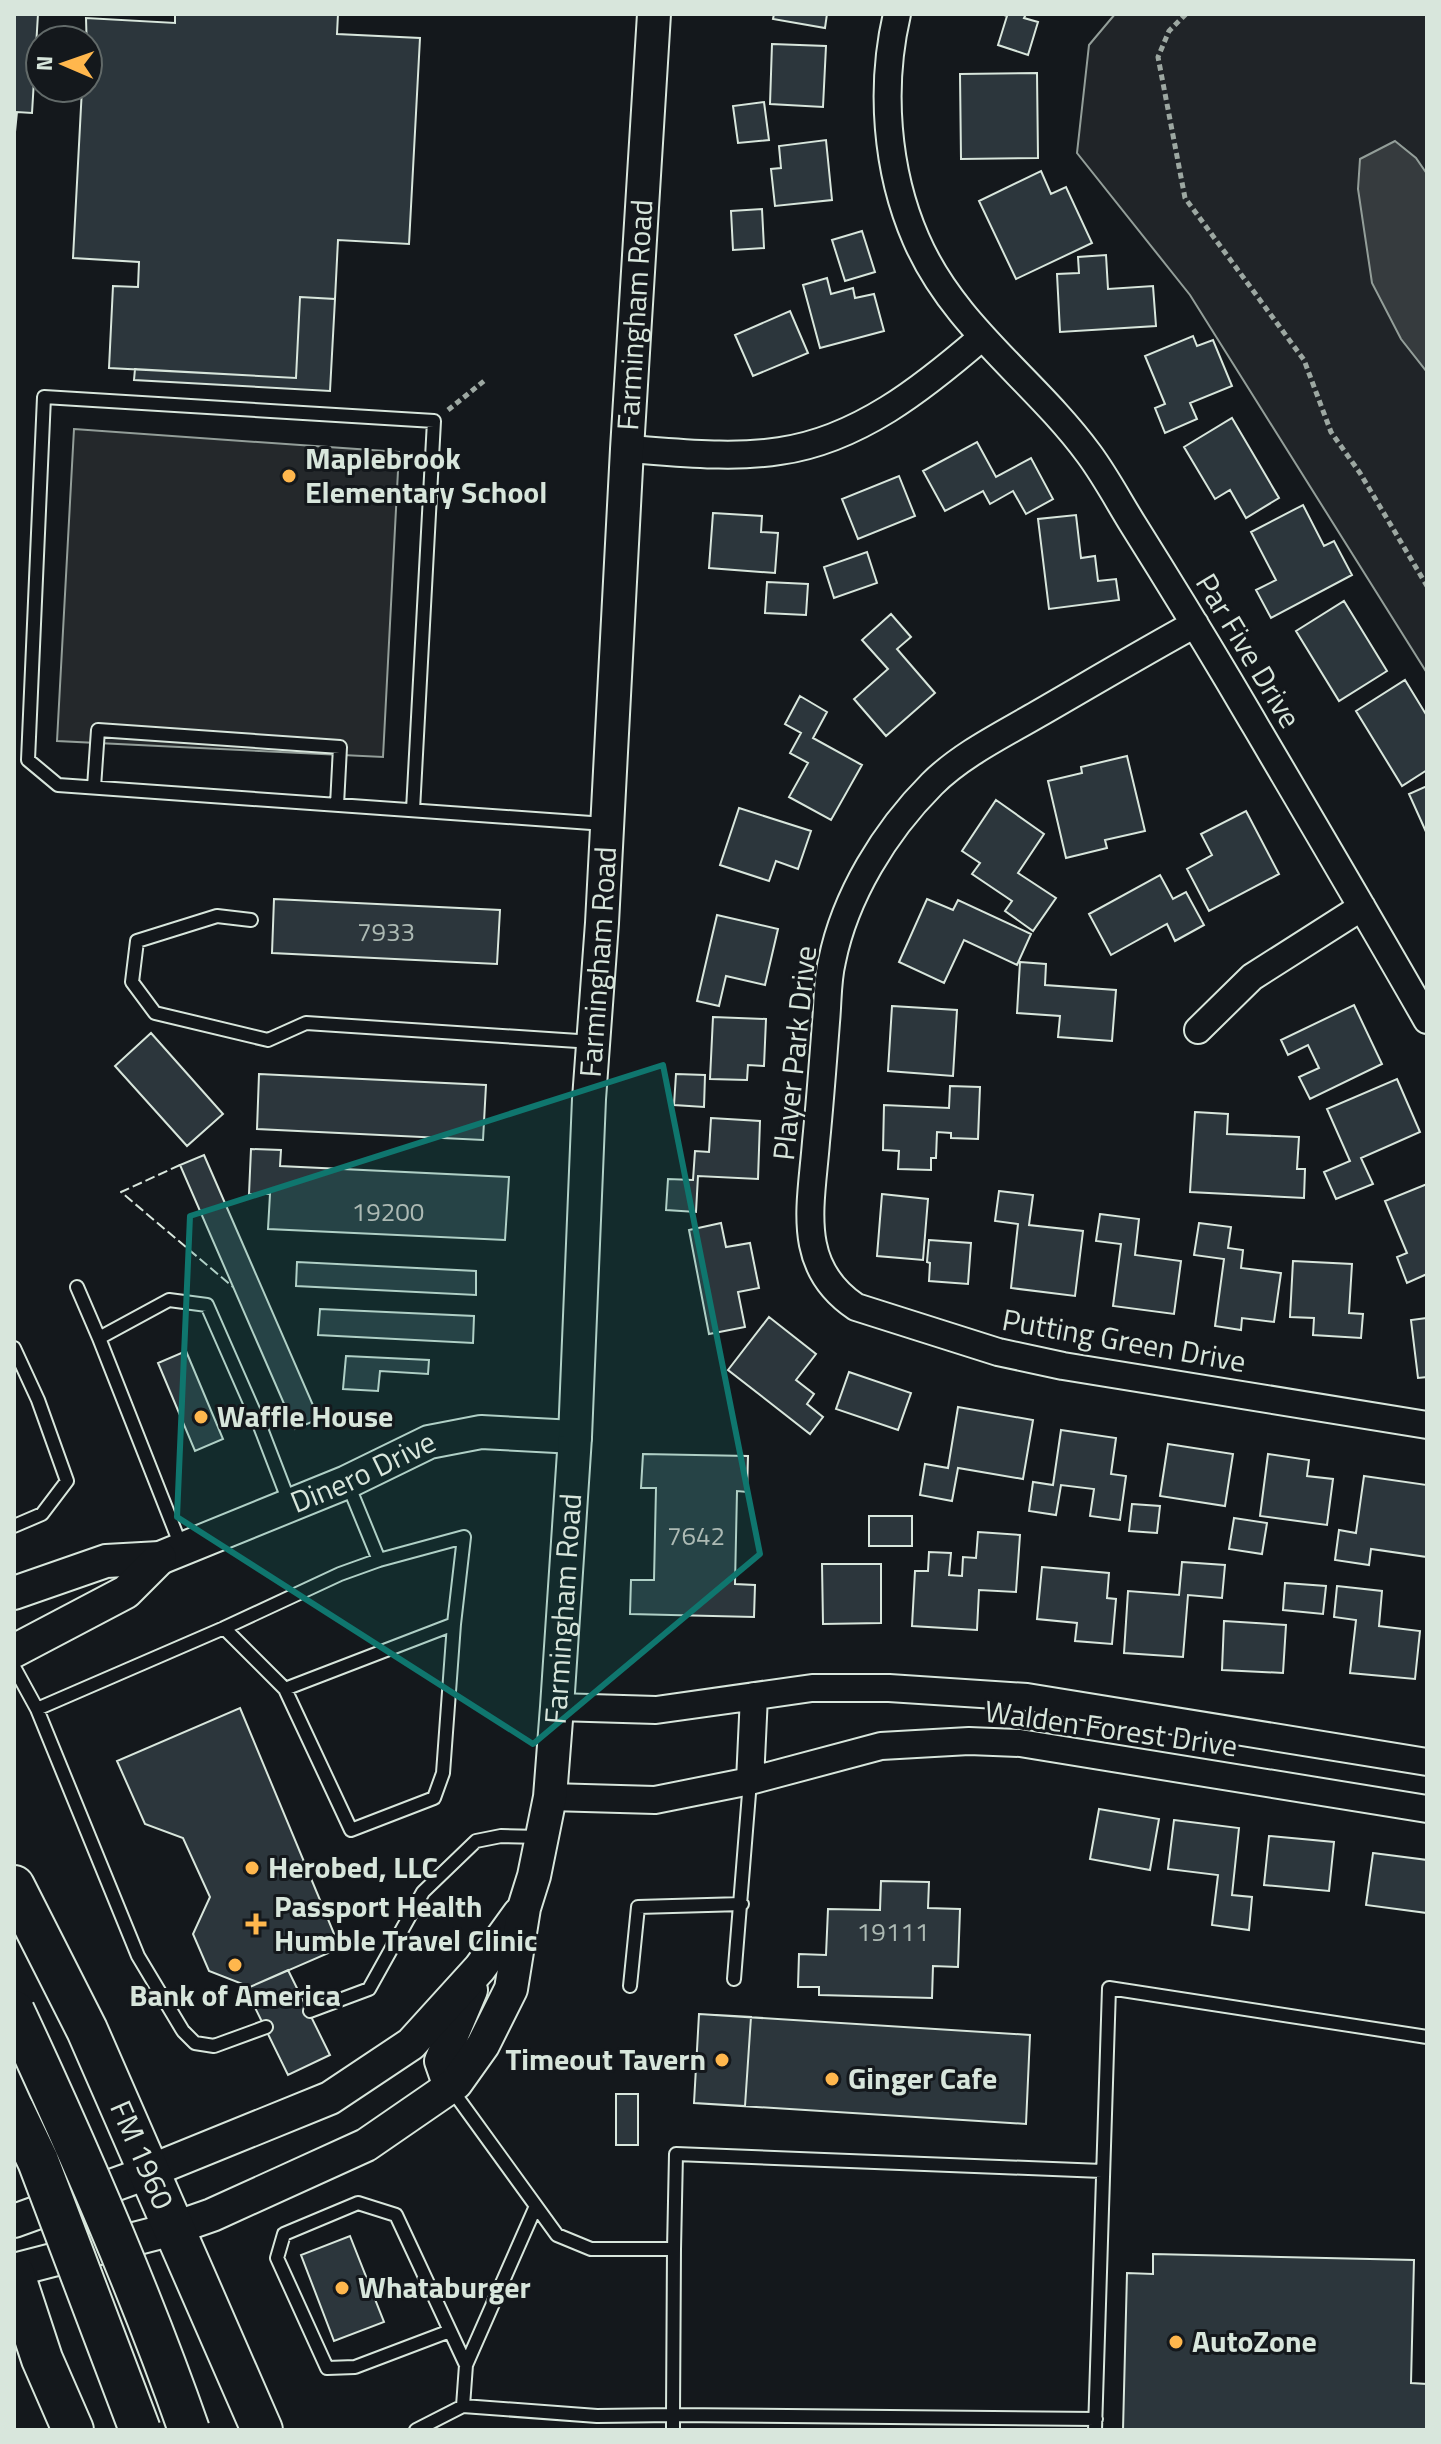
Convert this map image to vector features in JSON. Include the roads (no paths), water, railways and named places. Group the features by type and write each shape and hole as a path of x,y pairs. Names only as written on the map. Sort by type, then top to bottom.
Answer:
{"main road":[{"name":"FM 1960","path":"14,1886 87,2030 262,2430"},
{"name":"FM 1960","path":"14,2011 75,2141 160,2347 189,2430"},
{"path":"14,2111 38,2161 140,2430"},
{"path":"14,2272 42,2359 73,2430"}],"street":[{"name":"Farmingham Road","path":"14,2272 212,2215 366,2145 456,2083 483,2045 511,1989 524,1908 550,1797 557,1707 575,1437 593,1042 654,14"},
{"name":"Par Five Drive","path":"897,14 888,70 888,117 893,159 915,239 954,306 1090,455 1195,624 1427,1020"},
{"path":"627,449 730,454 779,452 807,446 869,420 915,391 981,338"},
{"name":"Player Park Drive","path":"825,1279 814,1255 810,1231 831,962 847,914 872,861 933,783 976,751 1195,624"},
{"path":"1198,1030 1252,977 1362,907"},
{"name":"Putting Green Drive","path":"825,1279 839,1295 856,1307 998,1352 1063,1366 1427,1425"},
{"name":"Dinero Drive","path":"14,1593 106,1561 172,1554 347,1482 429,1442 481,1432 575,1437"},
{"name":"Dinero Drive","path":"14,1651 126,1592 172,1554"},
{"name":"Walden Forest Drive","path":"557,1707 656,1710 812,1688 889,1688 1027,1697 1427,1762"},
{"path":"750,1781 754,1696"},
{"path":"1020,1743 1027,1697"},
{"name":"Walden Forest Drive","path":"550,1797 655,1800 750,1781 881,1746 969,1741 1020,1743 1427,1809"},
{"name":"Farmingham Road","path":"14,2221 149,2172 330,2098 411,2044 480,1968 524,1908"},
{"path":"450,2087 441,2061 480,1968"}],"lane":[{"path":"413,810 434,421 44,397 28,760 58,785 608,824"},
{"path":"94,787 98,730 340,747 337,805"},
{"path":"251,920 217,916 137,941 132,982 155,1013 268,1040 306,1023 593,1042"},
{"path":"77,1287 99,1338 172,1554"},
{"path":"99,1338 169,1300 207,1305 291,1506"},
{"path":"14,1348 38,1400 67,1481 42,1514 14,1526"},
{"path":"347,1482 379,1560"},
{"path":"37,1709 340,1574 464,1537 443,1773 434,1798 351,1830 285,1689 224,1628"},
{"path":"285,1689 454,1624"},
{"path":"14,1667 37,1709 138,1956 183,2031 195,2043 214,2046 266,2027"},
{"path":"734,1979 750,1781"},
{"path":"310,2011 369,1989 423,1892 476,1841 501,1836 543,1837"},
{"path":"630,1986 638,1907 742,1904"},
{"path":"416,2430 463,2406 597,2416 1095,2425 1109,1988 1427,2037"},
{"path":"450,2087 557,2235 591,2249 674,2249"},
{"path":"673,2430 676,2154 1102,2171"},
{"path":"450,2331 355,2367 327,2368 277,2258 284,2234 358,2203 396,2215 466,2365"},
{"path":"463,2406 466,2365 536,2206"},
{"path":"597,2416 597,2430"}],"place":[{"name":"Maplebrook Elementary School","path":"289,476"},
{"name":"Waffle House","path":"201,1417"},
{"name":"Herobed, LLC","path":"252,1868"},
{"name":"Passport Health Humble Travel Clinic","path":"256,1924"},
{"name":"Bank of America","path":"235,1965"},
{"name":"Timeout Tavern","path":"722,2060"},
{"name":"Ginger Cafe","path":"832,2079"},
{"name":"Whataburger","path":"342,2288"},
{"name":"AutoZone","path":"1176,2342"}]}
